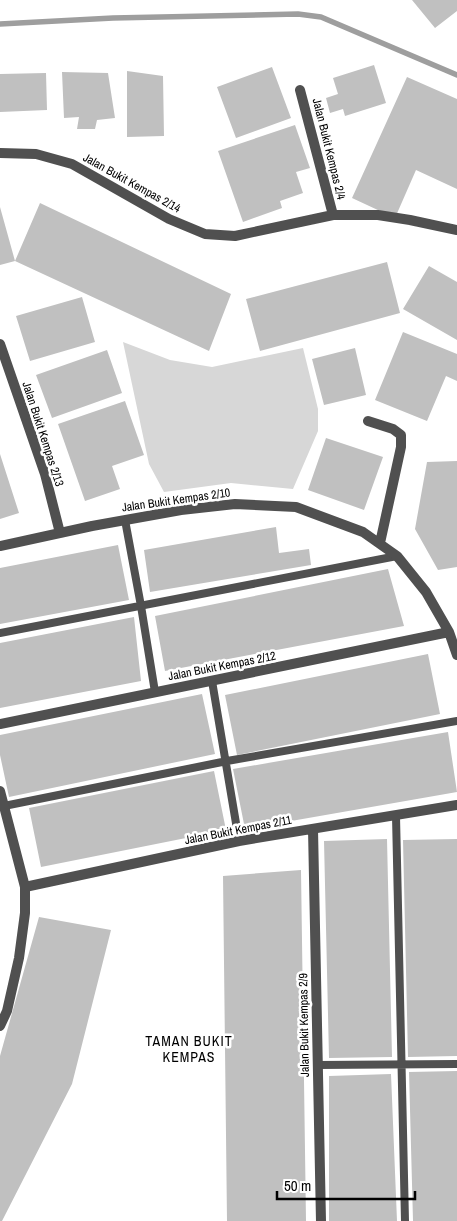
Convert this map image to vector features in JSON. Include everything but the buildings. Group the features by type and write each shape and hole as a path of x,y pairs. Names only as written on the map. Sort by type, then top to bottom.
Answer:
{"street":[{"name":"Jalan Bukit Kempas 2/4","path":"300,90 333,215"},
{"name":"Jalan Bukit Kempas 2/14","path":"0,153 36,154 72,164 169,219 205,234 235,236 333,215 378,215 457,230"},
{"name":"Jalan Bukit Kempas 2/13","path":"0,344 45,474 60,533"},
{"path":"368,421 393,429 401,435 401,446 380,543"},
{"name":"Jalan Bukit Kempas 2/10","path":"0,546 181,510 235,504 296,507 362,532 397,556 426,592 449,632 457,655"},
{"name":"Jalan Bukit Kempas 2/12","path":"0,724 449,632"},
{"path":"0,791 25,887 25,913 19,958 7,1011 0,1026"},
{"name":"Jalan Bukit Kempas 2/11","path":"25,887 239,841 457,805"},
{"name":"Jalan Bukit Kempas 2/9","path":"313,829 320,1221"}],"lane":[{"path":"125,520 155,692"},
{"path":"0,633 397,556"},
{"path":"212,681 239,841"},
{"path":"4,806 227,762 457,720"},
{"path":"396,816 404,1221"},
{"path":"318,1065 457,1064"}],"shaded area":[{"path":"123,342 170,360 212,367 303,348 318,409 318,431 293,489 231,483 164,492 149,464"}],"waterway":[{"path":"0,24 113,18 298,14 321,17 457,75"}],"district":[{"name":"TAMAN BUKIT KEMPAS","path":"189,1050"}]}
